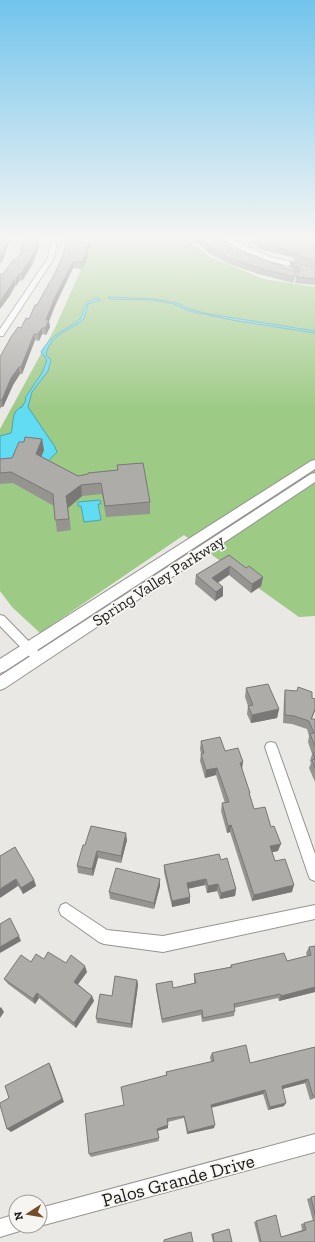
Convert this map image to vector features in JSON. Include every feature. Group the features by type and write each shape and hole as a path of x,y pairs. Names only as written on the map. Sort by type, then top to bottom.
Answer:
{"street":[{"path":"0,334 27,294"},
{"name":"Spring Valley Parkway","path":"0,684 34,654 315,464"},
{"name":"Spring Valley Parkway","path":"0,667 34,654 315,477"},
{"path":"0,619 34,654"},
{"path":"271,747 315,874"},
{"path":"66,910 104,937 163,944 315,912"},
{"name":"Palos Grande Drive","path":"48,1215 315,1143"}],"green space":[{"path":"70,294 315,294 315,616 299,617 184,535 40,633 12,607 0,591 0,429 55,328"}],"water":[{"path":"108,297 155,299 177,303 189,309 209,314 315,331 315,333 232,320 189,311 174,304 153,300 109,299"},
{"path":"99,298 100,300 88,304 84,319 51,342 46,355 51,360 48,371 32,392 28,407 57,452 48,461 0,464 0,436 11,433 14,414 22,407 26,400 25,398 42,373 47,360 41,352 50,340 81,318 88,302"},
{"path":"100,500 101,504 98,504 101,520 84,522 81,506 78,506 78,502"}],"building":[{"path":"0,294 5,294 0,301"},
{"path":"43,294 57,294 46,320 49,320 45,328 42,328 38,334 34,334 21,367 19,367 11,378 2,400 0,400 0,357 18,327 21,328 26,318 29,319 35,305 37,305"},
{"path":"25,437 42,439 36,454 78,476 88,473 118,470 117,465 143,463 150,502 105,506 101,483 81,485 66,496 69,519 55,520 53,494 11,472 0,473 0,459 12,458 19,442 24,442"},
{"path":"229,555 246,568 249,566 263,577 252,584 230,566 212,578 223,587 216,592 196,575"},
{"path":"268,684 279,709 252,715 248,706 253,705 246,688"},
{"path":"298,687 312,692 312,698 315,699 315,709 311,719 315,719 315,746 310,734 314,733 309,721 294,716 285,715 285,690 297,691"},
{"path":"220,737 225,751 238,748 243,762 240,763 254,809 265,807 271,827 274,826 281,844 270,846 275,861 285,859 294,885 254,895 231,825 228,826 222,803 229,802 217,768 206,770 201,754 204,753 201,741"},
{"path":"315,759 315,768 312,760"},
{"path":"91,826 126,833 121,856 97,851 92,869 77,866 83,845 85,845"},
{"path":"15,847 34,880 21,888 16,879 0,889 0,856"},
{"path":"219,854 221,860 227,858 236,889 221,893 218,884 208,886 206,879 187,883 190,897 172,901 164,865"},
{"path":"116,868 160,879 154,903 109,892"},
{"path":"10,918 19,936 0,947 0,924"},
{"path":"315,946 315,987 281,996 280,994 234,1004 235,1011 203,1018 202,1010 162,1019 156,984 172,981 173,988 196,983 194,974 232,967 231,965 284,953 287,961 311,955 309,947"},
{"path":"48,952 66,963 71,955 85,966 74,982 92,996 74,1023 37,993 33,999 4,979 21,955 31,962 36,954 44,959"},
{"path":"115,976 137,980 131,1024 96,1018 100,994 112,996"},
{"path":"246,1045 250,1063 315,1047 315,1096 313,1096 308,1079 282,1086 286,1103 270,1107 265,1090 211,1105 215,1125 188,1132 184,1116 167,1119 168,1125 157,1129 159,1138 89,1154 85,1114 124,1105 121,1087 167,1075 166,1072 214,1061 212,1053"},
{"path":"49,1063 62,1099 7,1129 0,1105 0,1103 9,1098 5,1086"},
{"path":"315,1196 315,1215 311,1197"},
{"path":"276,1215 281,1237 306,1230 304,1223 315,1220 315,1242 261,1242 256,1221"},
{"path":"229,1229 232,1242 214,1242 213,1234"},
{"path":"191,1232 193,1242 164,1242 164,1240"}]}
